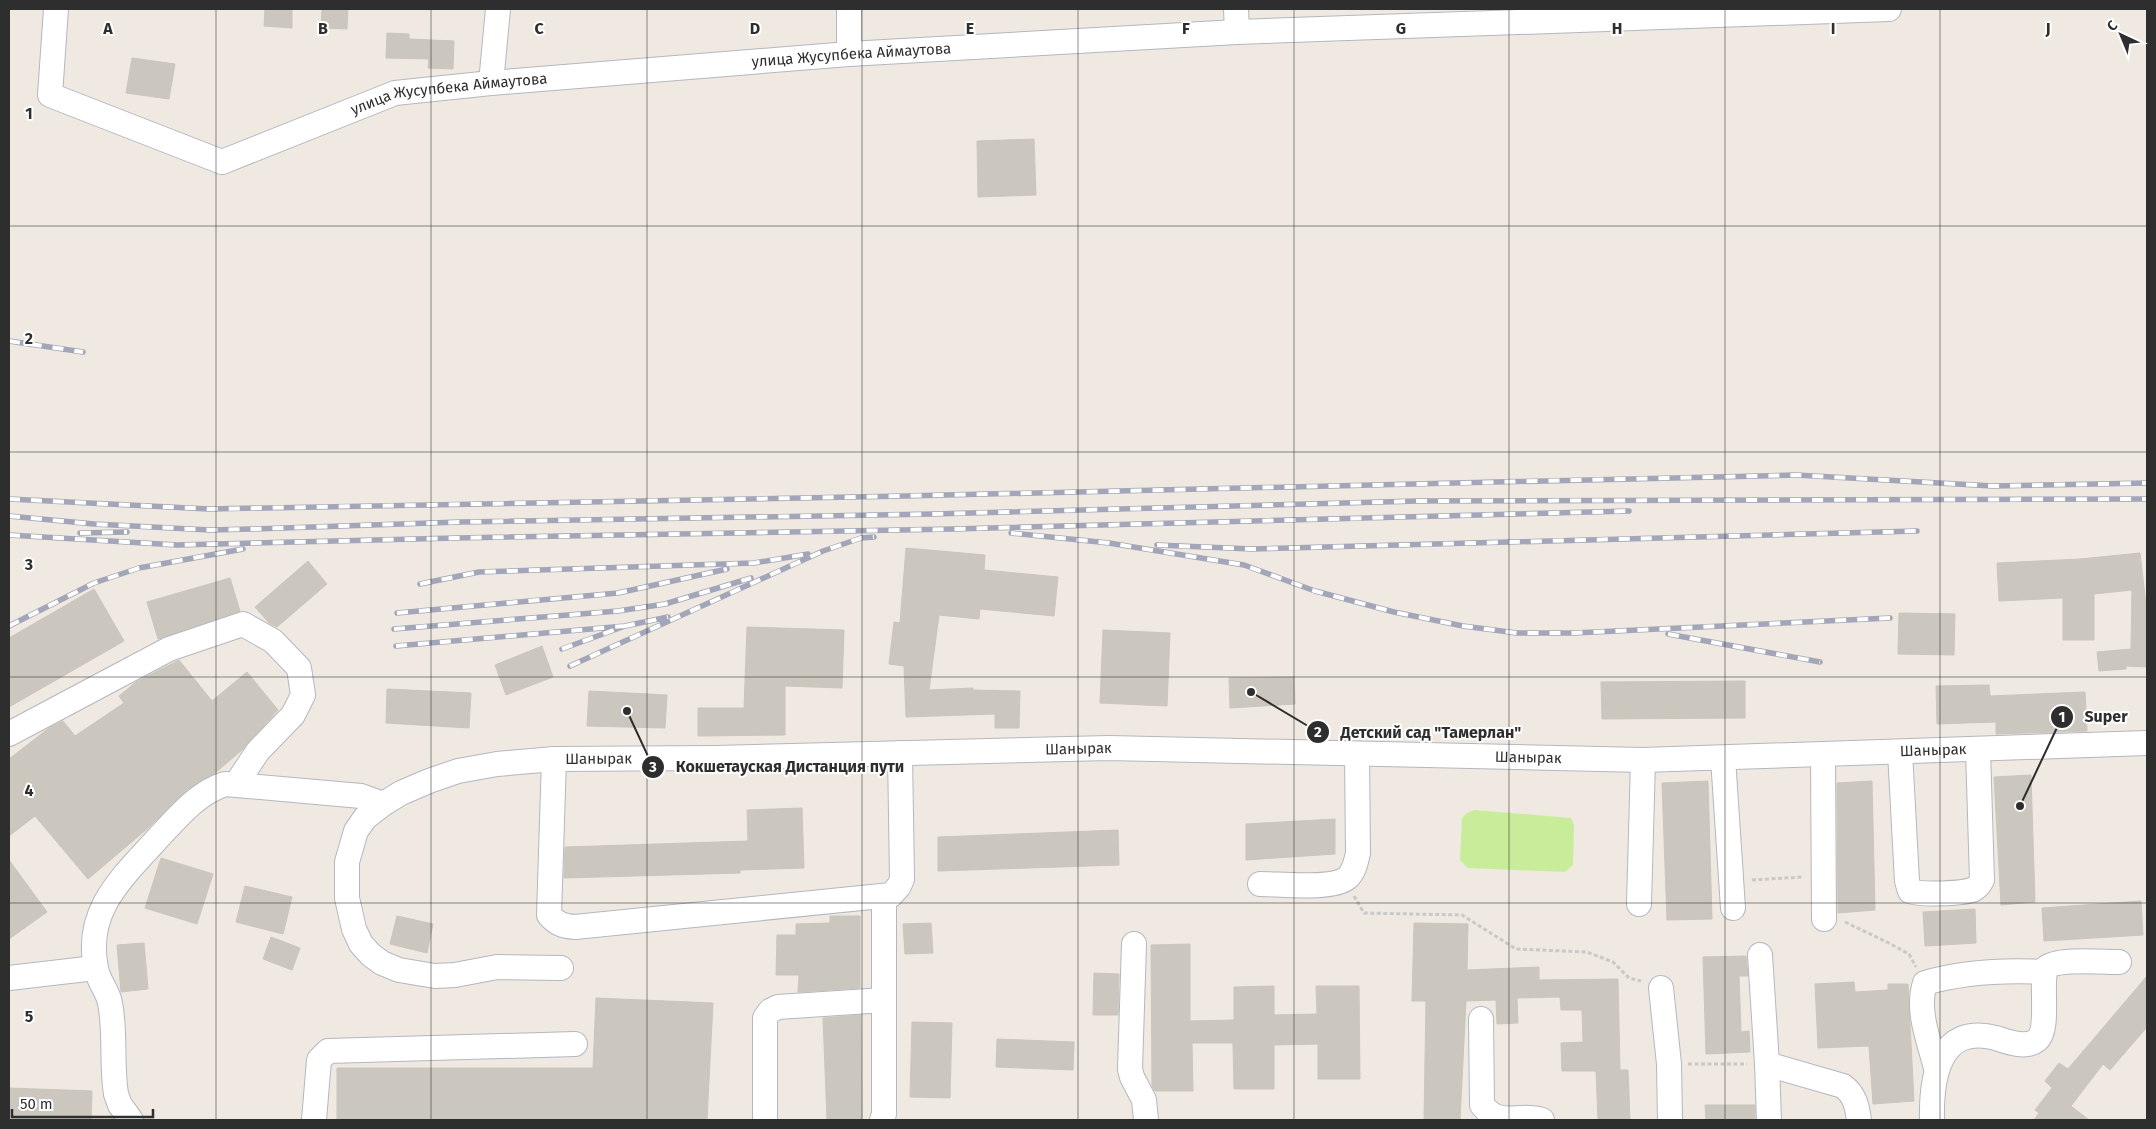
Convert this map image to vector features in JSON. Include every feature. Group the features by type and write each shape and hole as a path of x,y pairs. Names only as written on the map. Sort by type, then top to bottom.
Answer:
{"street":[{"name":"улица Жусупбека Аймаутова","path":"56,9 50,94 222,162 395,93 491,83 850,54 1237,32 1631,14 1889,9"},
{"path":"491,83 498,9"},
{"path":"848,9 850,54"},
{"path":"1236,9 1237,32"},
{"path":"9,734 169,649 243,624 273,640 299,668 303,695 294,715 258,751 236,784"},
{"name":"Шанырак","path":"561,968 497,967 455,975 435,976 398,970 371,955 361,944 354,929 347,898 347,862 356,831 365,818 401,793 458,771 512,762 554,759 716,758 1110,748 1642,760 1823,756 2147,743"},
{"path":"1900,752 1907,881 1910,891 1920,894 1969,891 1979,886 1982,880 1978,750"},
{"path":"554,759 549,915 555,922 565,926 884,897 896,891 902,879 900,753"},
{"path":"1260,884 1323,884 1336,883 1347,878 1354,867 1358,853 1357,754"},
{"path":"1823,756 1824,914"},
{"path":"1723,758 1733,908"},
{"path":"1639,904 1642,760"},
{"path":"131,1120 120,1105 116,1094 110,1002 96,968 96,924 100,910 115,885 198,798 211,789 225,784 361,796 383,804"},
{"path":"882,1120 884,1114 884,897"},
{"path":"1134,944 1130,1069 1144,1100 1146,1120"},
{"path":"1760,955 1769,1120"},
{"path":"1932,1120 1936,1068 1942,1055 1948,1049 1968,1036 1996,1038 2015,1044 2037,1040 2043,1022 2044,972 2049,965 2119,962"},
{"path":"9,978 96,968"},
{"path":"1936,1068 1924,1020 1921,996 1925,982 1944,978 2015,971 2044,972"},
{"path":"1661,988 1668,1064 1670,1120"},
{"path":"765,1120 766,1018 770,1011 778,1006 884,1000"},
{"path":"1481,1019 1482,1105 1497,1120 1542,1120"},
{"path":"314,1120 319,1060 328,1051 575,1044"},
{"path":"1767,1064 1842,1086 1854,1098 1859,1120"}],"path":[{"path":"1731,881 1824,876"},
{"path":"1347,878 1364,913 1462,915 1516,949 1587,952 1613,962 1629,978 1661,988"},
{"path":"1824,914 1909,954 1925,982"},
{"path":"1668,1064 1767,1064"}],"green space":[{"path":"1474,810 1571,818 1574,825 1573,865 1565,872 1468,868 1460,860 1462,818"}],"building":[{"path":"265,9 292,9 292,28 264,26"},
{"path":"322,9 348,9 347,29 321,28"},
{"path":"387,33 409,34 409,39 454,41 453,69 428,68 429,59 386,58"},
{"path":"132,58 175,64 169,99 126,93"},
{"path":"1034,139 1036,195 978,197 977,141"},
{"path":"906,548 985,555 984,570 1058,577 1054,616 980,609 979,619 939,615 929,690 973,688 973,690 1020,691 1019,728 995,728 995,714 906,717 904,666 889,664 894,622 900,623"},
{"path":"2140,553 2147,613 2147,667 2126,666 2126,669 2099,671 2097,652 2131,649 2132,590 2094,594 2094,640 2063,640 2063,598 1999,601 1997,563 2080,559"},
{"path":"308,561 327,584 277,627 269,623 255,607"},
{"path":"230,578 240,611 158,639 147,602"},
{"path":"94,589 124,641 9,707 9,638"},
{"path":"1899,613 1955,614 1954,655 1898,654"},
{"path":"747,627 844,630 842,688 785,686 785,735 698,736 698,708 744,708"},
{"path":"1103,630 1170,633 1167,706 1100,703"},
{"path":"542,646 553,677 506,695 495,665"},
{"path":"179,660 212,701 247,672 278,710 242,750 214,774 188,789 147,829 88,879 35,816 9,836 9,759 49,728 63,721 75,736 124,703 119,696 136,682"},
{"path":"1294,677 1295,704 1230,708 1229,678"},
{"path":"1745,681 1745,718 1602,719 1601,682"},
{"path":"1989,685 1990,696 2085,692 2087,731 1996,734 1996,722 1937,724 1936,686"},
{"path":"387,689 471,693 469,728 386,723"},
{"path":"589,691 667,695 665,728 587,726"},
{"path":"2031,775 2035,902 2001,905 1994,777"},
{"path":"1708,781 1712,919 1667,920 1662,783"},
{"path":"1872,781 1875,910 1838,913 1837,783"},
{"path":"802,808 804,868 740,870 740,873 564,878 565,847 748,841 747,810"},
{"path":"1335,819 1335,854 1246,860 1246,824"},
{"path":"1118,830 1119,865 938,871 938,837"},
{"path":"161,858 213,874 197,924 145,908"},
{"path":"9,860 47,912 9,939"},
{"path":"245,886 292,897 283,934 236,922"},
{"path":"2141,901 2143,935 2044,941 2042,908"},
{"path":"1975,909 1976,943 1925,946 1923,912"},
{"path":"397,916 433,924 427,953 390,944"},
{"path":"830,916 860,916 860,988 798,992 799,975 776,975 777,935 796,935 796,924 830,923"},
{"path":"931,923 933,953 905,954 903,924"},
{"path":"1414,923 1468,924 1467,970 1539,967 1539,980 1618,979 1620,1070 1628,1070 1630,1120 1598,1120 1596,1071 1562,1071 1561,1043 1583,1042 1582,1010 1561,1010 1560,997 1517,998 1518,1023 1497,1024 1496,1000 1466,1001 1460,1120 1424,1120 1426,1001 1412,1001"},
{"path":"271,937 300,948 292,970 263,959"},
{"path":"144,943 148,989 121,992 117,945"},
{"path":"1190,944 1190,1021 1234,1020 1234,987 1274,986 1274,1015 1317,1014 1316,986 1359,986 1360,1079 1318,1079 1318,1044 1274,1045 1274,1089 1234,1089 1233,1043 1192,1043 1193,1091 1155,1091 1152,1086 1151,945"},
{"path":"1746,956 1748,976 1739,976 1741,1032 1749,1031 1750,1052 1706,1054 1703,957"},
{"path":"1094,973 1119,974 1118,1015 1093,1015"},
{"path":"2147,976 2147,1027 2110,1070 2103,1064 2071,1106 2089,1120 2034,1120 2039,1113 2035,1110 2052,1088 2045,1081 2059,1063 2068,1069"},
{"path":"1854,982 1855,992 1888,990 1888,984 1908,984 1914,1101 1873,1104 1869,1046 1818,1048 1815,984"},
{"path":"596,998 713,1003 707,1120 337,1120 337,1068 593,1068"},
{"path":"861,1015 862,1120 827,1120 823,1018"},
{"path":"912,1022 952,1023 950,1098 910,1097"},
{"path":"997,1039 1074,1042 1073,1070 996,1067"},
{"path":"9,1088 92,1091 91,1120 9,1120"},
{"path":"1705,1105 1755,1105 1755,1120 1706,1120"}],"railway":[{"path":"9,341 83,352"},
{"path":"9,499 209,509 905,496 1796,475 1993,486 2147,483"},
{"path":"9,516 94,524 210,530 460,522 933,514 1418,501 2147,499"},
{"path":"9,535 177,545 954,529 1629,511"},
{"path":"1157,545 1252,549 1917,531"},
{"path":"80,533 127,532"},
{"path":"1011,533 1109,543 1244,565 1315,591 1394,612 1463,626 1517,633 1574,633 1890,618"},
{"path":"570,666 823,551 861,538 874,537"},
{"path":"9,626 94,583 139,568 243,549"},
{"path":"420,584 479,572 754,563 808,554"},
{"path":"397,613 618,593 727,569"},
{"path":"394,629 618,611 665,604 751,578"},
{"path":"562,649 625,626 668,617"},
{"path":"396,646 625,626"},
{"path":"1668,634 1820,662"}],"place":[{"name":"Детский сад \"Тамерлан\"","path":"1251,692"},
{"name":"Кокшетауская Дистанция пути","path":"627,711"},
{"name":"Super","path":"2020,806"}]}
